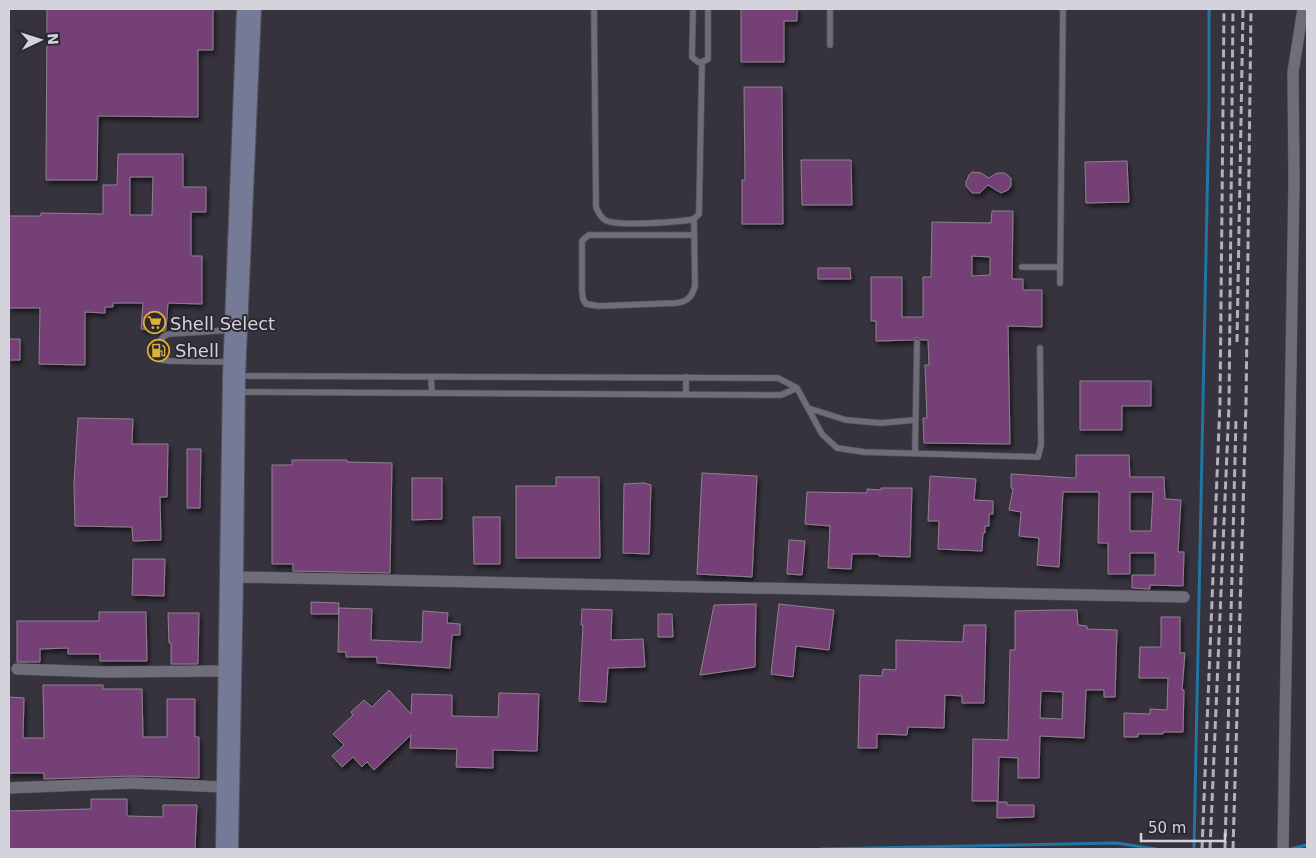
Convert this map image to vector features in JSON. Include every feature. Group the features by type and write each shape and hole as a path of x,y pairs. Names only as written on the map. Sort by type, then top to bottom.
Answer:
{"main road":[{"path":"234,376 230,362 243,9"},
{"path":"232,849 234,376 255,9"},
{"path":"222,849 225,671 232,577"}],"street":[{"path":"1283,847 1294,182 1293,72 1303,9"},
{"path":"232,577 1184,597"},
{"path":"17,669 105,672 225,671"},
{"path":"9,788 132,783 223,787"}],"lane":[{"path":"594,9 596,207 598,214 603,219 614,223 680,222 694,219 699,214 702,62"},
{"path":"693,9 692,57 698,62 708,59 708,9"},
{"path":"830,9 830,45"},
{"path":"1060,283 1063,9"},
{"path":"694,219 695,286 694,292 687,301 676,304 599,306 586,304 582,291 582,241 584,238 589,235 694,235"},
{"path":"1022,267 1060,267"},
{"path":"230,362 170,362 162,360 160,341 169,334 231,330"},
{"path":"915,453 917,342"},
{"path":"234,376 778,378 797,388 822,434 837,448 864,452 1038,456 1041,445 1040,348"},
{"path":"432,377 432,393"},
{"path":"686,378 686,394"},
{"path":"234,393 781,395 797,388"},
{"path":"808,408 855,421 881,423 916,420"}],"building":[{"path":"47,9 213,9 213,50 198,50 198,117 98,116 97,180 46,180"},
{"path":"741,9 797,9 797,21 784,21 784,62 741,62"},
{"path":"744,87 782,87 783,224 742,224 742,180 745,180"},
{"path":"118,154 183,154 183,187 206,187 206,212 191,212 191,256 202,256 202,304 168,303 166,330 164,331 141,329 143,303 113,303 113,307 105,307 105,313 85,312 85,365 39,364 40,308 9,308 9,216 41,216 41,213 103,214 103,185 117,185","holes":["130,177 153,177 152,215 130,215"]},
{"path":"801,160 851,160 852,205 802,205"},
{"path":"1127,161 1129,202 1086,203 1085,162"},
{"path":"972,172 981,173 989,178 997,173 1005,173 1011,178 1011,186 1008,190 1001,193 988,185 980,193 972,193 966,186 966,182"},
{"path":"992,211 1013,211 1012,279 1023,279 1023,290 1042,290 1042,327 1008,326 1010,444 924,443 923,418 927,418 925,365 929,365 928,340 921,340 917,337 913,340 876,341 876,321 871,321 871,277 902,277 902,317 923,317 923,277 931,277 932,222 991,223","holes":["972,256 990,257 990,275 972,276"]},
{"path":"818,268 850,268 851,279 818,279"},
{"path":"9,339 20,339 20,360 9,360"},
{"path":"1080,381 1151,381 1151,406 1122,406 1122,430 1080,430"},
{"path":"78,418 133,419 132,444 168,444 167,497 160,497 161,540 133,541 132,527 75,526 74,484"},
{"path":"187,449 201,449 200,508 187,508"},
{"path":"1076,455 1129,455 1130,477 1164,477 1165,499 1181,500 1178,552 1184,552 1183,586 1150,585 1150,589 1132,588 1132,575 1155,575 1155,553 1130,553 1130,574 1108,574 1108,543 1098,543 1099,492 1063,492 1059,567 1037,565 1039,538 1019,536 1021,512 1009,510 1013,489 1011,488 1011,474 1076,477","holes":["1130,492 1153,492 1151,531 1130,531"]},
{"path":"292,460 347,460 347,462 392,463 390,573 293,571 293,564 272,564 272,465 292,465"},
{"path":"702,473 757,476 752,577 697,574"},
{"path":"930,476 976,479 974,500 993,501 993,514 989,514 989,526 985,526 985,533 983,533 982,551 938,549 939,521 928,521"},
{"path":"556,477 599,477 600,558 516,558 516,486 556,486"},
{"path":"412,478 442,478 442,519 412,520"},
{"path":"644,483 651,485 649,554 623,553 624,484"},
{"path":"881,488 912,488 910,557 852,554 851,569 828,568 830,526 805,524 807,492 867,493 867,489 881,490"},
{"path":"473,517 500,517 500,564 474,564"},
{"path":"789,540 805,541 802,575 787,574"},
{"path":"133,559 165,559 164,596 132,595"},
{"path":"311,602 339,603 338,614 311,614"},
{"path":"756,604 755,667 700,675 714,605"},
{"path":"779,604 834,610 829,650 796,646 793,677 771,674"},
{"path":"339,608 372,609 371,640 422,642 423,611 448,613 447,623 460,624 460,635 452,635 450,668 377,663 377,657 346,657 346,652 338,652"},
{"path":"582,609 612,610 611,640 643,639 645,667 608,668 606,702 579,701 583,625 581,625"},
{"path":"1077,610 1078,625 1087,626 1087,629 1117,630 1115,697 1104,697 1104,690 1086,690 1084,738 1040,736 1039,778 1018,778 1018,758 999,757 998,801 972,801 973,739 1008,740 1010,650 1015,650 1015,611","holes":["1041,691 1063,692 1062,719 1040,718"]},
{"path":"99,612 146,612 147,661 100,661 100,654 68,654 68,648 40,649 40,662 17,662 17,621 99,621"},
{"path":"168,613 199,613 198,664 171,664"},
{"path":"658,614 672,614 673,637 658,637"},
{"path":"1161,617 1180,617 1180,653 1185,653 1182,690 1184,690 1183,732 1138,734 1138,737 1124,737 1124,713 1150,714 1150,709 1167,710 1168,678 1139,678 1140,647 1161,647"},
{"path":"964,625 986,625 984,703 962,703 962,696 945,695 944,728 908,727 907,735 877,734 877,748 858,748 860,675 882,676 883,669 896,670 896,640 963,642"},
{"path":"43,685 103,685 103,689 142,689 143,737 167,737 167,699 195,699 195,737 199,737 199,778 132,776 44,779 44,773 9,773 9,697 24,698 23,738 44,738"},
{"path":"389,690 411,714 412,694 452,695 452,716 498,717 499,693 539,694 537,751 493,750 493,768 456,767 457,749 410,748 411,735 374,770 367,762 362,767 353,757 342,767 332,756 344,745 333,734 353,715 351,712 364,700 372,707"},
{"path":"91,799 127,799 127,816 163,817 163,805 197,805 195,849 9,849 9,811 91,809"},
{"path":"997,802 1007,802 1007,805 1034,805 1034,817 997,818"}],"waterway":[{"path":"1194,849 1209,104 1209,9"},
{"path":"822,849 1116,843 1156,849"},
{"path":"1290,849 1307,845"}],"railway":[{"path":"1202,849 1220,402 1224,9"},
{"path":"1210,849 1229,405 1233,9"},
{"path":"1237,342 1243,9"},
{"path":"1233,849 1246,405 1251,9"},
{"path":"1225,849 1236,419"}],"place":[{"name":"Shell Select","path":"154,323"},
{"name":"Shell","path":"159,350"}]}
